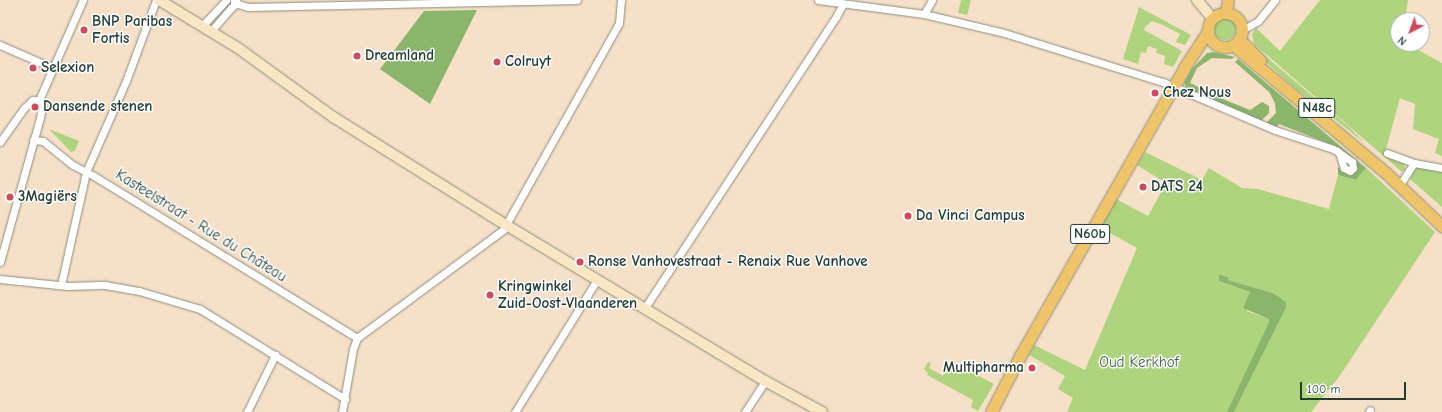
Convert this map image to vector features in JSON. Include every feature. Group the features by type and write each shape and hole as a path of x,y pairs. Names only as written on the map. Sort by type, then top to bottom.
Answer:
{"main road":[{"path":"1226,12 1228,0"},
{"path":"1212,18 1226,12 1236,17 1238,38"},
{"name":"N60b","path":"991,412 1020,356 1190,58 1208,31 1212,18"},
{"path":"1208,31 1215,44"},
{"name":"N60b","path":"1190,58 1204,47 1215,44 1224,47 1238,38"},
{"name":"N48c","path":"1238,38 1285,82 1442,217"},
{"name":"N48c","path":"1401,183 1442,226"}],"street":[{"path":"0,262 42,108 39,100 83,0"},
{"path":"61,285 86,172 118,99 156,0"},
{"path":"159,0 207,28 251,57 333,117 506,225 765,381 822,412"},
{"path":"207,28 226,0"},
{"path":"207,28 234,5 235,0 243,6 578,0"},
{"path":"249,0 257,5"},
{"path":"342,412 353,349 358,338 499,235 506,225 619,23 621,0"},
{"path":"818,0 924,14 1007,34 1174,87 1275,130 1339,153"},
{"path":"924,14 932,0"},
{"path":"1197,0 1212,18"},
{"path":"1238,38 1258,21 1275,0"},
{"path":"644,309 836,18 843,4"},
{"path":"0,46 53,68"},
{"path":"0,142 24,108 32,100 39,100"},
{"name":"Kasteelstraat - Rue du Château","path":"33,140 43,140 65,160 358,338"},
{"path":"1387,153 1414,163 1442,168"},
{"path":"1401,183 1414,163"},
{"path":"0,280 61,285 105,285 139,291 200,309 345,399"},
{"path":"515,412 597,280"},
{"path":"247,412 275,355"},
{"path":"745,412 765,381"}],"green space":[{"path":"961,0 971,0 967,15 958,13"},
{"path":"1320,0 1408,0 1406,12 1390,12 1390,52 1422,52 1442,63 1442,156 1435,153 1439,139 1413,129 1415,104 1400,98 1385,153 1404,162 1405,169 1402,172 1254,44 1252,34 1256,28 1280,51"},
{"path":"1139,7 1191,35 1185,45 1176,42 1180,34 1163,25 1152,21 1145,27 1144,30 1182,51 1173,67 1164,64 1165,56 1156,53 1157,49 1148,46 1146,53 1141,52 1138,64 1123,59"},
{"path":"477,10 430,104 380,69 424,11"},
{"path":"1225,18 1229,19 1235,25 1235,33 1229,39 1225,40 1221,39 1215,33 1214,29 1215,25 1221,19"},
{"path":"1251,44 1348,126 1365,143 1295,88 1249,47"},
{"path":"1213,52 1235,57 1232,59 1212,58 1197,68 1190,83 1203,89 1196,93 1188,90 1184,83 1192,69 1207,53"},
{"path":"1238,59 1366,168 1356,180 1338,175 1338,167 1347,173 1353,159 1340,148 1279,124 1277,127 1266,123 1276,113 1275,103 1269,92 1235,62"},
{"path":"1213,95 1250,110 1262,102 1269,106 1269,113 1261,121 1204,97"},
{"path":"49,129 79,141 75,151 71,152"},
{"name":"Oud Kerkhof","path":"1145,152 1202,180 1209,168 1242,188 1258,189 1329,209 1338,175 1356,180 1366,168 1435,232 1339,377 1311,412 1234,412 1286,308 1286,303 1273,293 1228,280 1220,274 1219,281 1250,292 1247,311 1269,319 1269,322 1228,412 1067,412 1073,398 1058,389 1065,376 1029,355 1034,345 1085,370 1137,248 1099,227 1116,199 1148,216 1166,183 1137,165"},
{"path":"1419,167 1442,171 1442,207 1410,179 1414,170"},
{"path":"1219,274 1229,278 1228,280 1273,293 1286,302 1286,308 1234,412 1227,412 1269,322 1269,319 1243,308 1250,292 1219,281"},
{"path":"951,361 994,384 978,411 971,407 973,400 927,375 928,373 924,369 928,362 931,363 929,368 943,376"}],"place":[{"name":"BNP Paribas Fortis","path":"84,30"},
{"name":"Dreamland","path":"357,56"},
{"name":"Colruyt","path":"497,62"},
{"name":"Selexion","path":"33,68"},
{"name":"Chez Nous","path":"1155,93"},
{"name":"Dansende stenen","path":"35,107"},
{"name":"DATS 24","path":"1143,187"},
{"name":"3Magiërs","path":"10,197"},
{"name":"Da Vinci Campus","path":"908,216"},
{"name":"Ronse Vanhovestraat - Renaix Rue Vanhove","path":"580,262"},
{"name":"Kringwinkel Zuid-Oost-Vlaanderen","path":"490,295"},
{"name":"Multipharma","path":"1032,368"}]}
